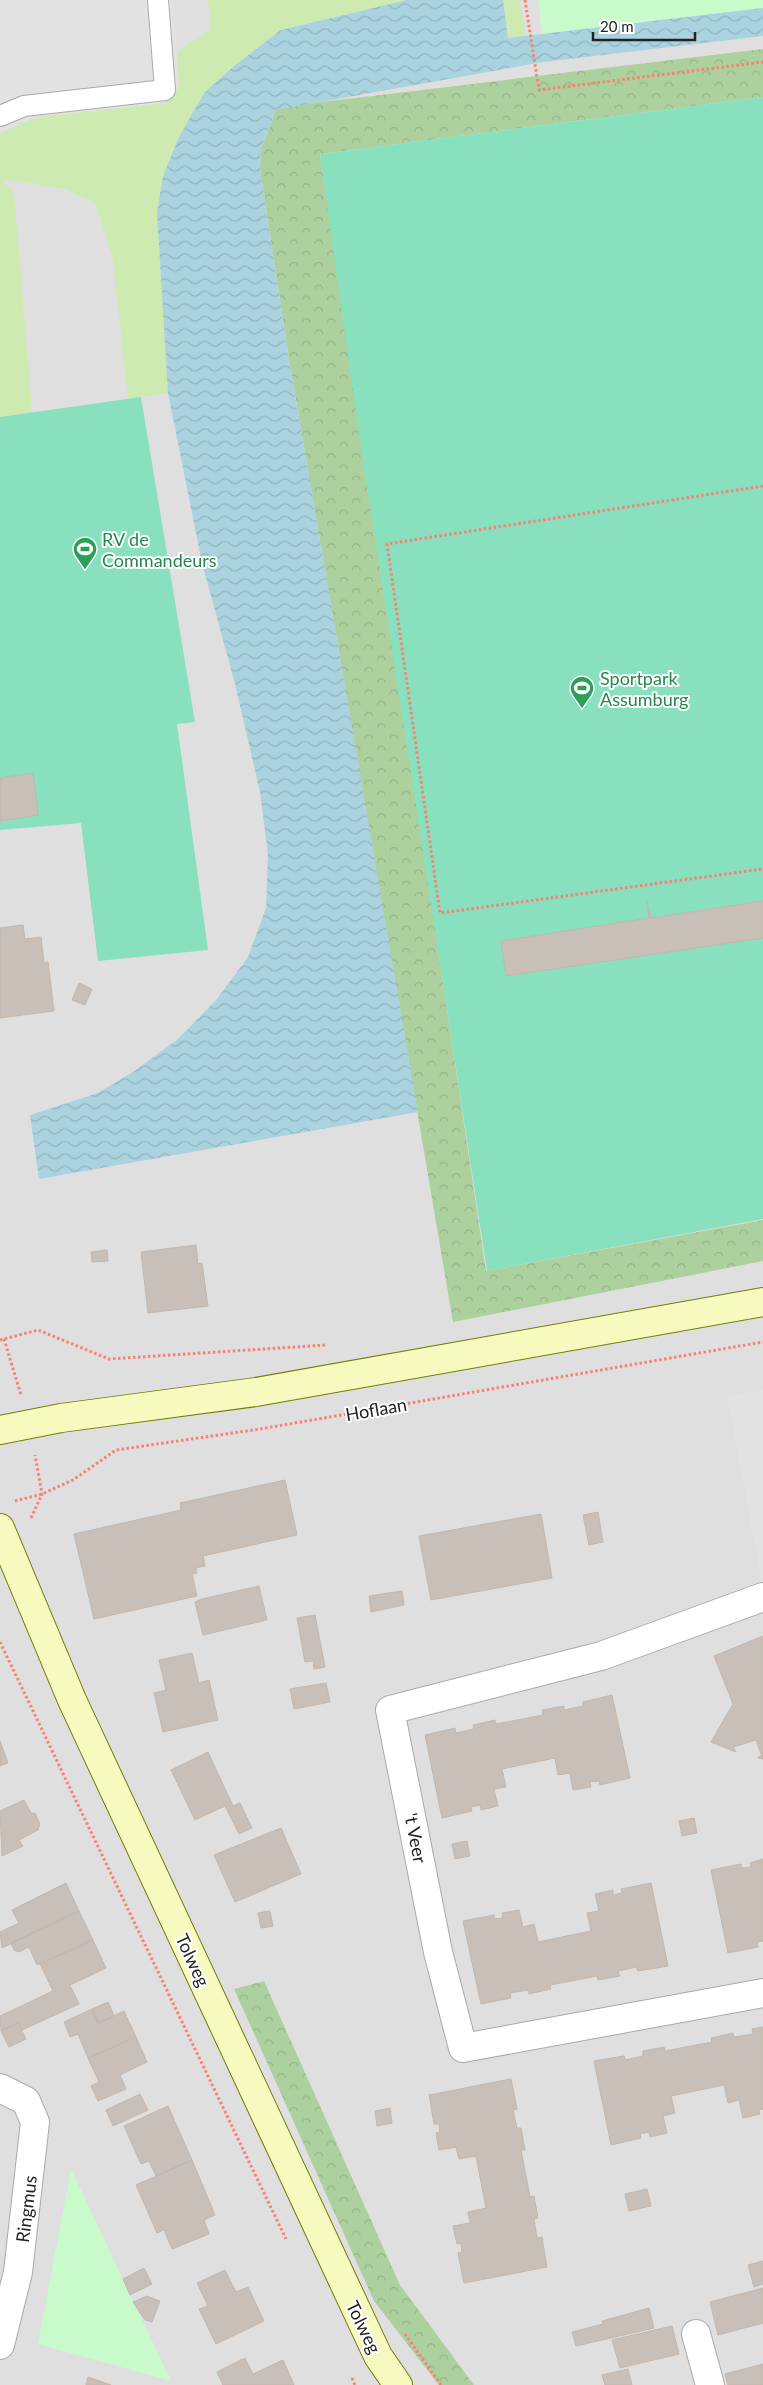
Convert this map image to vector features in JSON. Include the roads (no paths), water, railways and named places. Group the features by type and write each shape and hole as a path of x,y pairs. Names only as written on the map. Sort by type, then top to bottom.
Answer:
{"main road":[{"path":"0,1430 61,1418 266,1390 763,1302"},
{"name":"Tolweg","path":"0,1528 72,1700 378,2356 398,2385"}],"street":[{"name":"'t Veer","path":"763,1597 600,1656 390,1710 438,1952 463,2048 763,1993"},
{"name":"Ringmus","path":"0,2088 26,2102 35,2122 18,2272 0,2345"},
{"path":"696,2334 710,2385"}],"lane":[{"path":"0,116 24,106 165,90 158,0"}],"water":[{"path":"407,0 503,0 508,38 763,8 763,36 543,62 276,110 261,149 260,169 289,359 418,1112 39,1179 30,1115 98,1093 133,1072 178,1039 216,1000 248,957 266,908 268,855 260,792 235,684 202,563 168,393 157,213 163,176 179,137 204,93 234,66 281,30"}],"place":[{"name":"RV de Commandeurs","path":"85,570"},
{"name":"Sportpark Assumburg","path":"582,709"}]}
